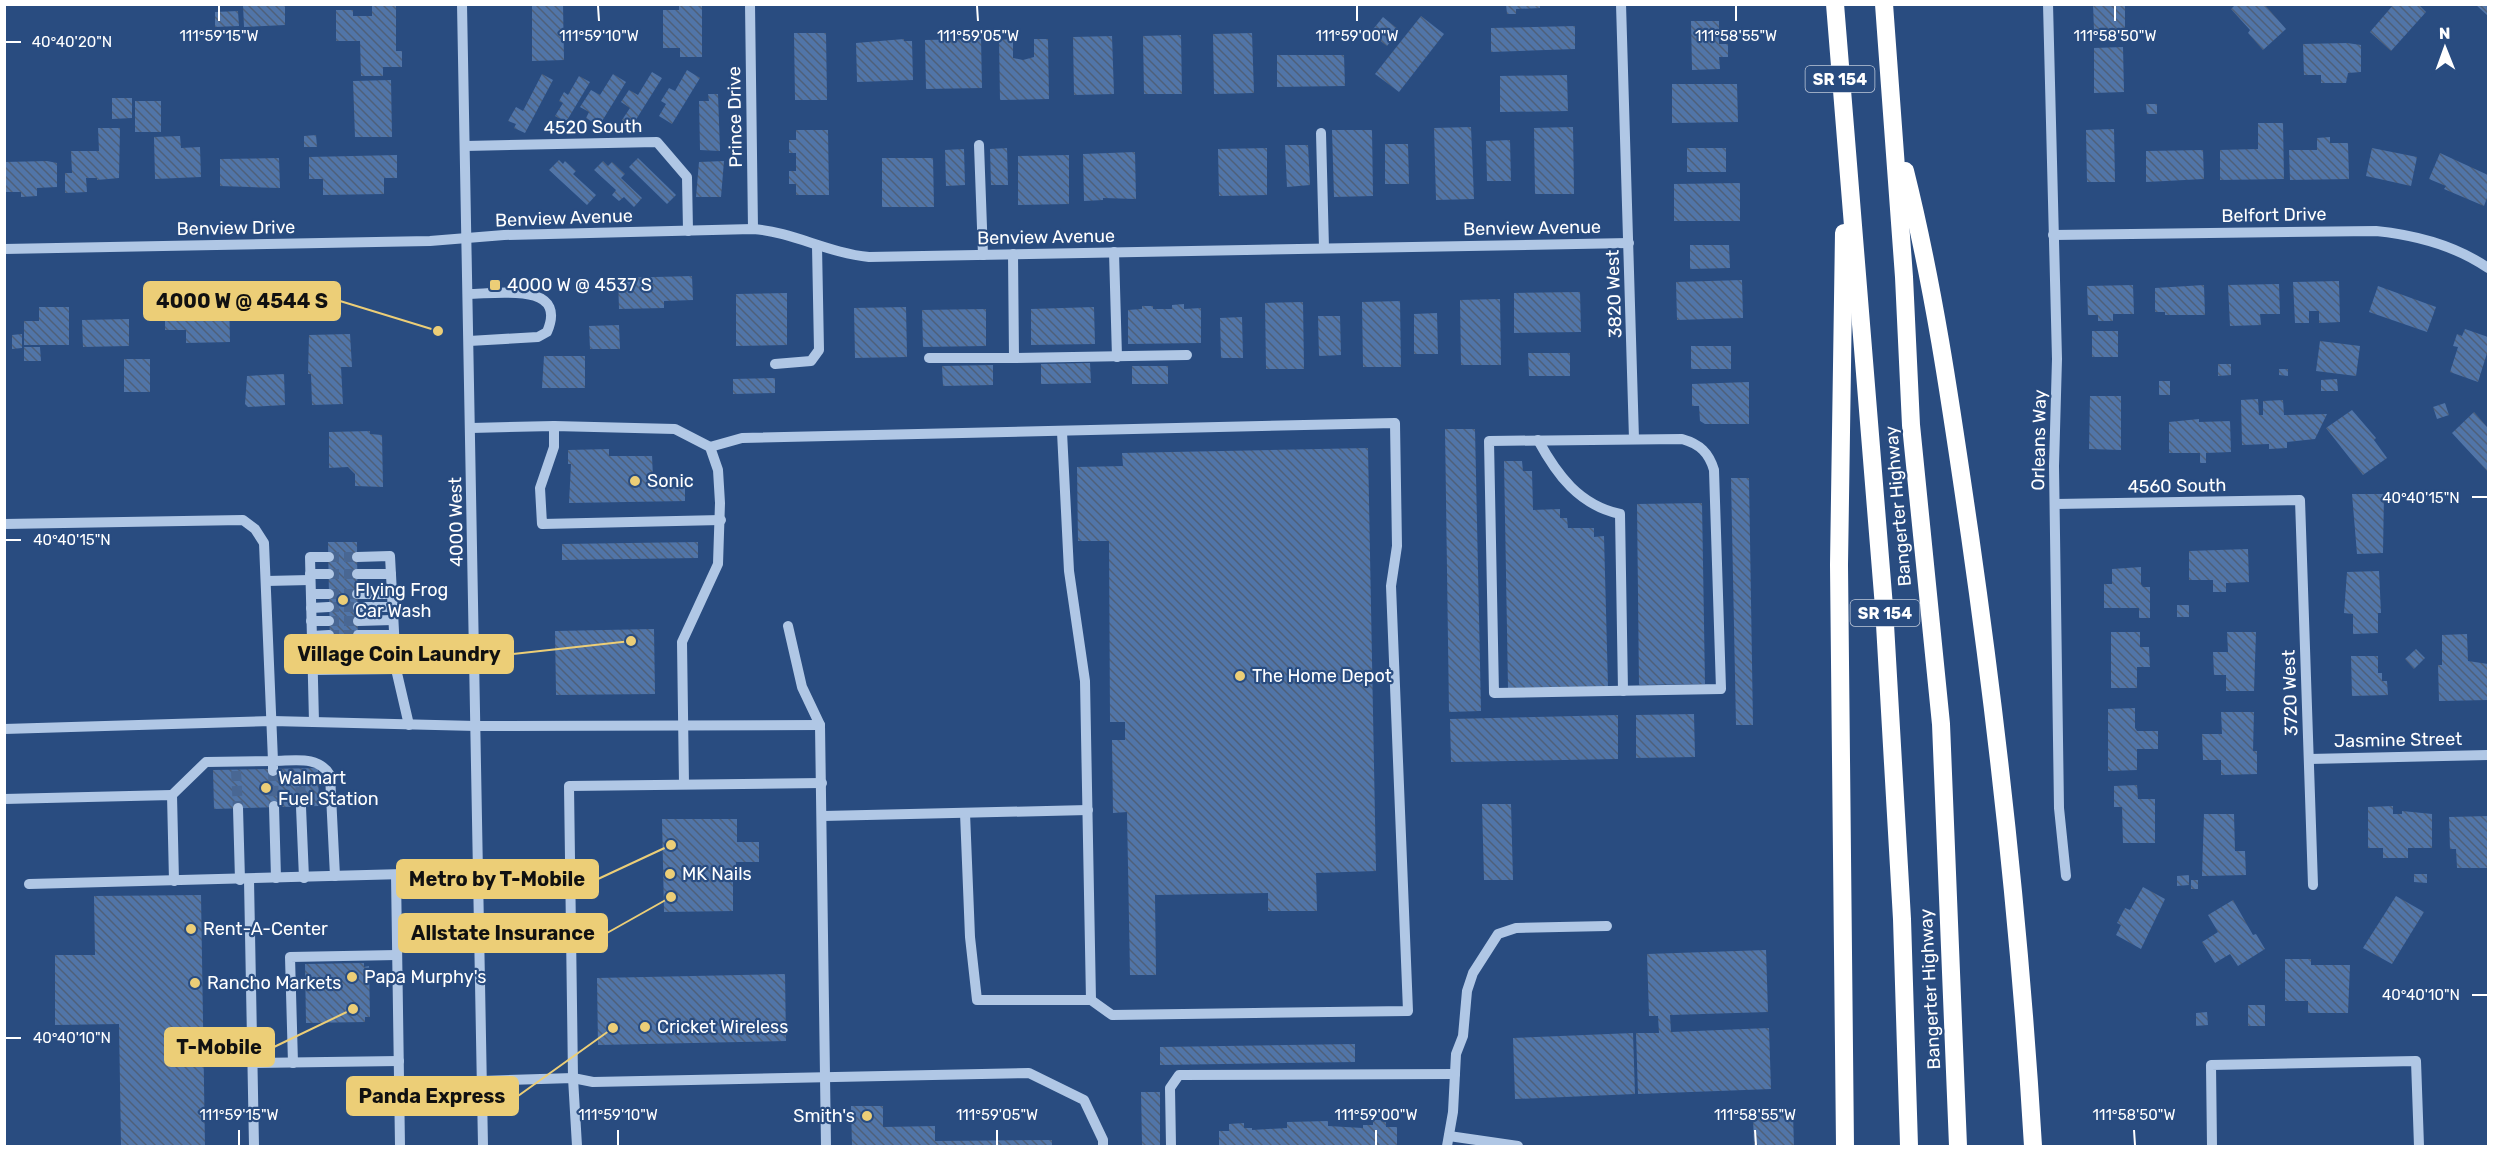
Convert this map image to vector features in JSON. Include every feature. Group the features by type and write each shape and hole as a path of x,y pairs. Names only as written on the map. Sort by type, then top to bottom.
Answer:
{"highway":[{"name":"Bangerter Highway","path":"1835,4 1884,607 1901,908 1909,1146"},
{"name":"Bangerter Highway","path":"1884,4 1894,124 1911,425 1941,724 1958,1146"},
{"path":"1894,124 1940,336 1995,709 2021,968 2033,1146"},
{"path":"1845,1146 1839,542 1846,153"}],"street":[{"name":"4000 West","path":"462,4 483,1146"},
{"name":"Prince Drive","path":"750,4 753,229"},
{"name":"3820 West","path":"1621,4 1634,439"},
{"name":"Orleans Way","path":"2048,4 2057,360 2055,504 2059,808 2066,876"},
{"path":"1321,133 1324,248"},
{"name":"4520 South","path":"465,146 657,142 687,177 688,231"},
{"path":"979,145 983,255"},
{"name":"Benview Avenue","path":"467,238 753,229 774,231 840,253 869,256 1629,243"},
{"name":"Belfort Drive","path":"2053,235 2376,231 2424,239 2466,256 2488,268"},
{"name":"Benview Drive","path":"4,249 430,241 467,238"},
{"path":"775,364 811,361 819,350 817,246"},
{"path":"1114,252 1117,357"},
{"path":"1013,254 1014,358"},
{"path":"468,294 538,295 547,302 550,314 547,332 538,337 469,341"},
{"path":"929,358 1187,355"},
{"path":"471,428 554,426 675,429 710,447 742,438 1395,423 1397,546 1391,586 1408,1011 1112,1015 1092,1000 977,1000 971,946 965,813"},
{"path":"554,426 554,447 540,488 542,524 721,520"},
{"path":"1062,432 1069,571 1084,681 1092,1000"},
{"path":"1683,439 1692,441 1706,453 1714,470 1721,689 1494,693 1489,441 1538,440 1683,439"},
{"path":"1538,440 1566,483 1585,501 1605,511 1620,514 1623,691"},
{"path":"684,784 681,642 718,564 721,520 718,470 710,447"},
{"name":"4560 South","path":"2055,504 2300,500"},
{"name":"3720 West","path":"2300,500 2313,885"},
{"path":"4,524 243,520 255,529 264,543 273,766"},
{"path":"357,556 390,556 396,669 409,724"},
{"path":"314,722 310,557 329,557"},
{"path":"266,581 329,574"},
{"path":"357,574 391,574"},
{"path":"310,594 329,594"},
{"path":"357,594 392,594"},
{"path":"311,608 329,607"},
{"path":"358,607 393,607"},
{"path":"358,621 393,620"},
{"path":"311,621 329,621"},
{"path":"788,626 802,687 820,725 826,1146"},
{"path":"312,636 329,635"},
{"path":"358,635 394,635"},
{"path":"312,670 396,669"},
{"path":"4,729 272,721 476,726 820,725"},
{"name":"Jasmine Street","path":"2308,759 2488,755"},
{"path":"4,799 172,795 206,762 236,767 300,766 311,760 324,766 330,775 335,876"},
{"path":"577,1146 573,1078 568,786 822,783"},
{"path":"172,795 174,881"},
{"path":"274,806 276,879"},
{"path":"301,807 304,878"},
{"path":"238,808 253,1063 254,1146"},
{"path":"823,816 1088,810"},
{"path":"29,884 479,872"},
{"path":"396,875 400,1146"},
{"path":"1518,1146 1448,1141 1456,1054 1463,1036 1467,991 1473,973 1498,934 1515,928 1607,926"},
{"path":"293,1063 290,957 397,955"},
{"path":"253,1063 399,1061"},
{"path":"2212,1146 2211,1065 2416,1061 2419,1146"},
{"path":"481,1081 573,1078 592,1082 1029,1073 1084,1100 1103,1140 1103,1146"},
{"path":"1171,1146 1170,1088 1179,1075 1455,1074"}],"building":[{"path":"372,4 396,4 396,51 402,51 402,67 383,67 383,76 361,76 360,41 336,41 336,10 353,10 353,16 372,16"},
{"path":"532,4 563,4 564,60 532,61"},
{"path":"1506,4 1540,4 1540,8 1516,9 1516,14 1507,14"},
{"path":"2093,4 2125,4 2125,31 2094,31"},
{"path":"2236,4 2264,4 2286,29 2263,50 2248,33 2250,30 2231,9"},
{"path":"2394,4 2418,4 2426,12 2391,51 2370,32"},
{"path":"2475,4 2488,4 2488,16"},
{"path":"243,5 285,5 285,25 244,27"},
{"path":"679,5 702,5 702,57 680,57 680,48 663,48 663,10 679,10"},
{"path":"238,11 239,26 215,27 215,12"},
{"path":"1421,16 1444,34 1399,92 1375,74"},
{"path":"1383,17 1399,30 1387,46 1370,33"},
{"path":"1691,21 1719,21 1719,44 1728,44 1728,57 1719,57 1720,69 1692,70"},
{"path":"1575,26 1575,49 1491,52 1491,28"},
{"path":"794,33 826,33 827,100 795,100"},
{"path":"1252,33 1254,93 1214,94 1213,34"},
{"path":"1181,35 1182,94 1144,94 1143,36"},
{"path":"1112,36 1114,94 1074,95 1073,37"},
{"path":"904,39 904,41 912,41 913,80 857,82 856,43"},
{"path":"981,39 982,88 926,89 925,40"},
{"path":"1013,39 1013,58 1023,60 1034,57 1034,39 1048,39 1049,99 1000,100 999,40"},
{"path":"2303,44 2361,45 2361,72 2348,73 2346,83 2321,83 2321,75 2304,75"},
{"path":"2123,47 2124,92 2094,93 2094,48"},
{"path":"1277,55 1344,55 1345,86 1277,87"},
{"path":"687,70 700,78 672,124 659,116 666,104 661,101 669,88 675,91"},
{"path":"652,72 662,78 632,126 622,120 630,108 621,102 629,90 638,95"},
{"path":"542,74 553,80 525,133 514,128 516,124 508,121 516,107 523,111"},
{"path":"613,74 626,82 599,126 586,118 589,112 580,107 591,90 600,95"},
{"path":"1567,75 1568,111 1500,112 1500,76"},
{"path":"579,76 590,82 566,122 555,116 563,103 559,101 564,92 568,95"},
{"path":"391,80 392,137 355,137 353,81"},
{"path":"1672,84 1737,84 1738,122 1672,123"},
{"path":"708,94 718,94 720,151 700,150 699,101 709,101"},
{"path":"112,98 132,98 132,118 112,119"},
{"path":"135,101 161,101 161,132 135,132"},
{"path":"2146,104 2157,104 2157,114 2147,114"},
{"path":"2258,123 2283,123 2284,179 2220,180 2220,150 2258,149"},
{"path":"1471,127 1474,199 1436,200 1434,128"},
{"path":"1573,127 1574,194 1535,194 1534,128"},
{"path":"98,128 120,128 119,178 97,180 97,178 86,178 87,192 65,193 65,173 72,173 71,151 99,151"},
{"path":"2114,129 2115,182 2087,182 2086,130"},
{"path":"796,130 828,130 829,195 796,195 796,184 789,184 789,171 796,171 796,153 789,153 789,140 796,140"},
{"path":"1332,130 1372,130 1373,196 1334,197"},
{"path":"316,135 317,147 304,147 304,136"},
{"path":"180,136 181,148 200,147 201,177 155,179 154,137"},
{"path":"2330,137 2330,143 2348,143 2349,179 2290,180 2289,150 2317,150 2317,138"},
{"path":"1510,140 1511,181 1487,181 1486,141"},
{"path":"1385,144 1408,144 1409,184 1385,184"},
{"path":"1285,145 1308,145 1310,185 1287,187"},
{"path":"1007,148 1008,185 991,185 990,149"},
{"path":"1267,148 1267,195 1219,196 1218,149"},
{"path":"1687,148 1726,148 1726,172 1687,172"},
{"path":"2372,148 2417,157 2411,186 2366,176"},
{"path":"964,149 965,185 946,186 945,150"},
{"path":"2203,150 2204,179 2146,182 2146,151"},
{"path":"1135,152 1136,199 1103,198 1103,200 1084,201 1083,154"},
{"path":"2440,153 2488,175 2488,195 2484,206 2444,189 2446,186 2429,179"},
{"path":"397,155 397,178 384,178 384,194 323,195 323,179 309,179 309,157"},
{"path":"1069,155 1069,204 1018,205 1018,156"},
{"path":"279,158 280,188 220,186 220,159"},
{"path":"638,158 676,195 667,204 629,167"},
{"path":"882,158 933,158 934,207 882,207"},
{"path":"559,160 563,164 565,161 576,171 573,174 596,195 587,205 549,170"},
{"path":"47,161 57,163 57,187 37,188 37,196 21,197 21,192 4,192 4,162"},
{"path":"603,161 608,166 612,162 625,174 621,178 642,198 634,207 624,197 619,201 612,195 616,190 594,170"},
{"path":"724,161 721,197 696,197 699,162"},
{"path":"1740,183 1740,221 1674,221 1674,184"},
{"path":"1690,245 1729,245 1730,268 1690,269"},
{"path":"692,276 693,300 664,301 664,308 619,309 618,278"},
{"path":"1742,280 1743,318 1677,320 1676,282"},
{"path":"2339,281 2340,322 2319,323 2319,311 2309,311 2309,323 2295,323 2293,282"},
{"path":"2279,284 2280,314 2260,314 2261,325 2230,326 2228,285"},
{"path":"2133,285 2134,314 2113,314 2113,321 2098,321 2098,315 2088,315 2087,286"},
{"path":"2204,285 2205,315 2165,315 2165,312 2155,312 2155,288"},
{"path":"2378,286 2436,307 2427,332 2369,312"},
{"path":"1580,292 1581,332 1514,333 1514,293"},
{"path":"787,293 787,345 736,346 736,294"},
{"path":"192,296 229,296 230,342 186,343 186,330 165,330 165,299 192,299"},
{"path":"1500,299 1501,365 1461,365 1460,300"},
{"path":"1400,301 1401,367 1363,367 1362,302"},
{"path":"1303,302 1304,369 1266,369 1265,303"},
{"path":"1184,304 1184,309 1201,308 1201,343 1128,344 1128,310 1142,309 1142,306 1153,306 1153,309 1172,309 1172,305"},
{"path":"39,307 69,307 69,345 24,345 24,321 39,321"},
{"path":"906,307 907,357 855,358 854,308"},
{"path":"1094,307 1095,344 1031,345 1031,309"},
{"path":"986,309 986,346 923,347 922,310"},
{"path":"1437,313 1438,354 1414,354 1414,314"},
{"path":"1318,316 1340,316 1341,355 1319,356"},
{"path":"1242,317 1243,358 1221,358 1220,318"},
{"path":"129,319 129,346 83,347 82,320"},
{"path":"619,325 620,349 590,349 589,326"},
{"path":"2465,329 2488,337 2488,350 2478,382 2450,372 2458,347 2453,346 2457,334 2462,336"},
{"path":"2092,331 2118,331 2118,357 2092,357"},
{"path":"22,334 22,348 12,349 12,335"},
{"path":"350,334 352,367 341,367 343,404 312,405 311,374 308,374 309,335"},
{"path":"2320,341 2360,346 2356,376 2316,371"},
{"path":"1691,346 1731,346 1731,369 1691,369"},
{"path":"24,347 40,347 41,361 24,361"},
{"path":"1528,353 1570,353 1570,376 1529,376"},
{"path":"544,356 585,356 585,388 542,388"},
{"path":"124,359 150,359 150,392 124,392"},
{"path":"1090,363 1091,383 1041,384 1041,364"},
{"path":"2218,364 2231,364 2231,375 2218,376"},
{"path":"993,365 993,385 943,386 942,366"},
{"path":"1132,366 1168,366 1168,384 1132,384"},
{"path":"2279,369 2288,369 2288,376 2279,375"},
{"path":"284,374 285,405 248,407 245,404 247,376"},
{"path":"775,378 775,393 733,394 733,379"},
{"path":"2337,379 2338,391 2321,391 2321,380"},
{"path":"2159,381 2170,381 2170,395 2159,395"},
{"path":"1749,382 1749,424 1705,424 1700,421 1699,406 1692,406 1692,384"},
{"path":"2090,396 2121,396 2121,450 2089,449"},
{"path":"2258,399 2259,415 2263,415 2263,401 2283,400 2284,415 2327,414 2315,439 2287,442 2287,448 2269,449 2269,444 2242,445 2241,400"},
{"path":"2445,403 2449,415 2437,419 2433,407"},
{"path":"2352,410 2376,438 2374,440 2387,458 2363,475 2326,428"},
{"path":"2474,412 2488,428 2488,472 2452,433"},
{"path":"2199,419 2199,422 2230,421 2231,452 2206,453 2206,463 2200,463 2200,453 2169,453 2169,422"},
{"path":"1445,429 1475,429 1481,711 1449,712"},
{"path":"370,431 370,434 382,435 383,487 355,486 355,474 348,467 329,468 329,432"},
{"name":"The Home Depot","path":"1368,448 1376,871 1316,873 1317,911 1268,911 1268,893 1155,895 1156,975 1130,975 1127,812 1113,813 1112,740 1125,740 1125,722 1110,722 1109,541 1078,541 1077,467 1123,466 1122,453"},
{"path":"609,449 609,456 652,456 653,477 663,477 663,487 685,487 685,501 569,503 571,464 568,464 568,450"},
{"path":"1504,461 1522,461 1523,471 1532,471 1533,510 1560,509 1560,518 1567,518 1568,528 1594,528 1594,537 1604,536 1608,687 1508,688"},
{"path":"1731,478 1749,478 1753,725 1736,725"},
{"path":"2352,494 2384,494 2383,553 2357,554"},
{"path":"1702,503 1705,684 1639,685 1637,504"},
{"name":"Flying Frog Car Wash","path":"328,542 357,542 358,649 330,649"},
{"path":"698,542 698,558 562,560 562,544"},
{"path":"2248,549 2249,582 2226,583 2226,592 2213,592 2213,580 2189,580 2189,551"},
{"path":"2141,567 2141,584 2143,587 2150,587 2150,618 2139,618 2139,608 2104,608 2104,584 2112,584 2112,569"},
{"path":"2379,571 2381,613 2378,613 2378,633 2353,634 2353,614 2344,613 2347,572"},
{"path":"2177,605 2189,605 2189,617 2177,617"},
{"path":"654,629 655,694 556,695 555,631"},
{"path":"2111,632 2140,632 2140,647 2149,647 2150,667 2137,667 2137,688 2111,688"},
{"path":"2227,632 2256,632 2254,691 2226,691 2226,675 2214,675 2213,652 2228,652"},
{"path":"2467,634 2468,661 2488,664 2488,700 2439,701 2438,665 2442,665 2442,635"},
{"path":"2416,649 2425,658 2414,669 2405,659"},
{"path":"2351,656 2378,656 2378,673 2382,673 2382,681 2387,681 2388,695 2352,696"},
{"path":"2135,708 2135,728 2137,731 2158,731 2158,749 2137,749 2137,770 2108,771 2108,709"},
{"path":"2221,712 2254,712 2253,751 2257,751 2257,774 2221,775 2221,760 2203,760 2202,734 2222,734"},
{"path":"1694,714 1695,757 1636,758 1636,715"},
{"path":"1618,715 1618,759 1451,762 1450,719"},
{"name":"Walmart Fuel Station","path":"318,768 319,806 214,809 213,770"},
{"path":"2137,785 2138,799 2155,799 2155,843 2123,843 2122,807 2114,807 2114,786"},
{"path":"1482,804 1511,804 1513,880 1484,880"},
{"path":"2393,806 2393,814 2402,814 2402,811 2432,814 2432,848 2408,848 2408,858 2383,858 2383,848 2368,848 2368,807"},
{"path":"2204,814 2234,814 2235,851 2245,851 2246,875 2202,876"},
{"path":"2488,816 2488,868 2457,868 2456,849 2450,849 2449,817"},
{"path":"662,819 737,819 737,842 759,842 759,862 736,862 736,866 733,866 733,911 664,912"},
{"path":"2414,874 2427,874 2427,883 2414,882"},
{"path":"2189,875 2189,885 2177,886 2177,876"},
{"path":"2191,880 2198,880 2198,889 2191,889"},
{"path":"2143,887 2165,899 2141,949 2116,935 2121,925 2117,923 2125,908 2130,910"},
{"path":"201,895 205,1146 121,1146 119,1024 55,1025 55,955 95,955 94,896"},
{"path":"2396,896 2424,912 2392,964 2363,948"},
{"path":"2233,900 2253,935 2256,934 2265,949 2238,966 2230,954 2215,963 2202,942 2218,932 2208,915"},
{"path":"1766,950 1768,1012 1670,1015 1671,1032 1769,1028 1771,1089 1638,1094 1636,1033 1659,1033 1658,1016 1649,1016 1647,954"},
{"path":"2285,959 2311,959 2311,965 2350,965 2348,1013 2308,1013 2308,1001 2285,1001"},
{"path":"364,963 364,967 369,966 370,1017 365,1017 365,1022 306,1023 305,964"},
{"path":"785,974 786,1041 598,1045 597,978"},
{"path":"2248,1005 2265,1005 2265,1026 2248,1026"},
{"path":"2207,1012 2208,1025 2196,1026 2196,1013"},
{"path":"1633,1033 1635,1094 1515,1099 1513,1038"},
{"path":"1355,1044 1355,1062 1160,1065 1160,1047"},
{"path":"1141,1092 1160,1092 1160,1146 1142,1146"},
{"name":"Smith's","path":"851,1106 883,1106 883,1127 935,1126 935,1141 1052,1140 1052,1146 852,1146"},
{"path":"1793,1115 1794,1146 1754,1146 1753,1117"},
{"path":"1373,1120 1386,1120 1386,1127 1397,1127 1397,1146 1219,1146 1219,1131 1229,1131 1229,1124 1244,1123 1244,1128 1252,1128 1252,1130 1287,1128 1287,1122 1328,1121 1328,1126 1363,1128 1363,1125 1373,1125"}],"tunnel":[{"path":"329,557 357,557"},
{"path":"329,574 357,574"},
{"path":"329,594 357,594"},
{"path":"329,607 358,607"},
{"path":"329,621 358,621"},
{"path":"329,635 358,635"},
{"path":"236,771 238,808"},
{"path":"273,771 274,806"},
{"path":"300,772 301,807"}],"place":[{"name":"4000 W @ 4537 S","path":"495,285"},
{"name":"4000 W @ 4544 S","path":"438,331"},
{"name":"Sonic","path":"635,481"},
{"name":"Flying Frog Car Wash","path":"343,600"},
{"name":"Village Coin Laundry","path":"631,641"},
{"name":"The Home Depot","path":"1240,676"},
{"name":"Walmart Fuel Station","path":"266,788"},
{"name":"Metro by T-Mobile","path":"671,845"},
{"name":"MK Nails","path":"670,874"},
{"name":"Allstate Insurance","path":"671,897"},
{"name":"Rent-A-Center","path":"191,929"},
{"name":"Papa Murphy's","path":"352,977"},
{"name":"Rancho Markets","path":"195,983"},
{"name":"T-Mobile","path":"353,1009"},
{"name":"Cricket Wireless","path":"645,1027"},
{"name":"Panda Express","path":"613,1028"},
{"name":"Smith's","path":"867,1116"}]}
